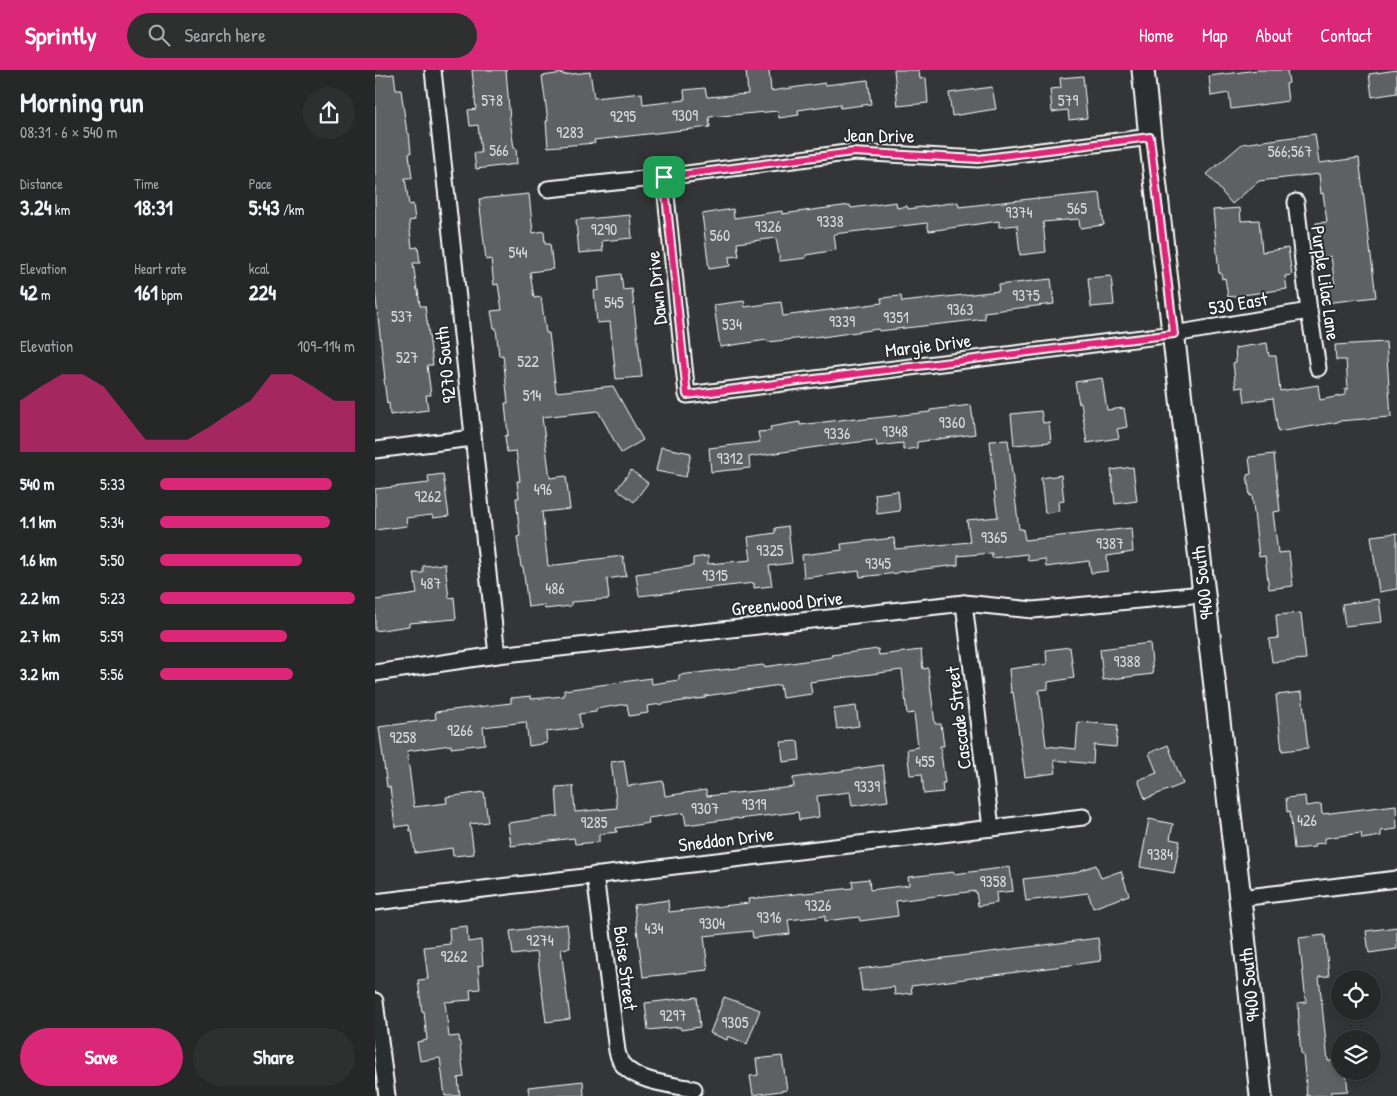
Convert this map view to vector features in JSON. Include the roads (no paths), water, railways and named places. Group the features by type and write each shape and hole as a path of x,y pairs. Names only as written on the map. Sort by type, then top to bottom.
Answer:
{"street":[{"name":"9270 South","path":"433,70 497,655"},
{"name":"9400 South","path":"1143,70 1240,898 1261,1096"},
{"name":"Jean Drive","path":"548,190 853,152 978,159 1150,137"},
{"name":"Dawn Drive","path":"664,177 687,395"},
{"name":"Purple Lilac Lane","path":"1296,202 1318,368"},
{"name":"530 East","path":"1174,334 1309,311"},
{"name":"Margie Drive","path":"687,395 1174,334"},
{"path":"375,450 473,438"},
{"name":"Greenwood Drive","path":"375,673 497,655 964,603 1033,610 1203,594"},
{"name":"Cascade Street","path":"964,603 991,828"},
{"name":"Sneddon Drive","path":"375,902 1083,817"},
{"name":"Boise Street","path":"595,875 617,1051 622,1065 633,1074 649,1080 693,1089"},
{"path":"1240,898 1397,879"},
{"path":"375,1001 387,1096"}]}
